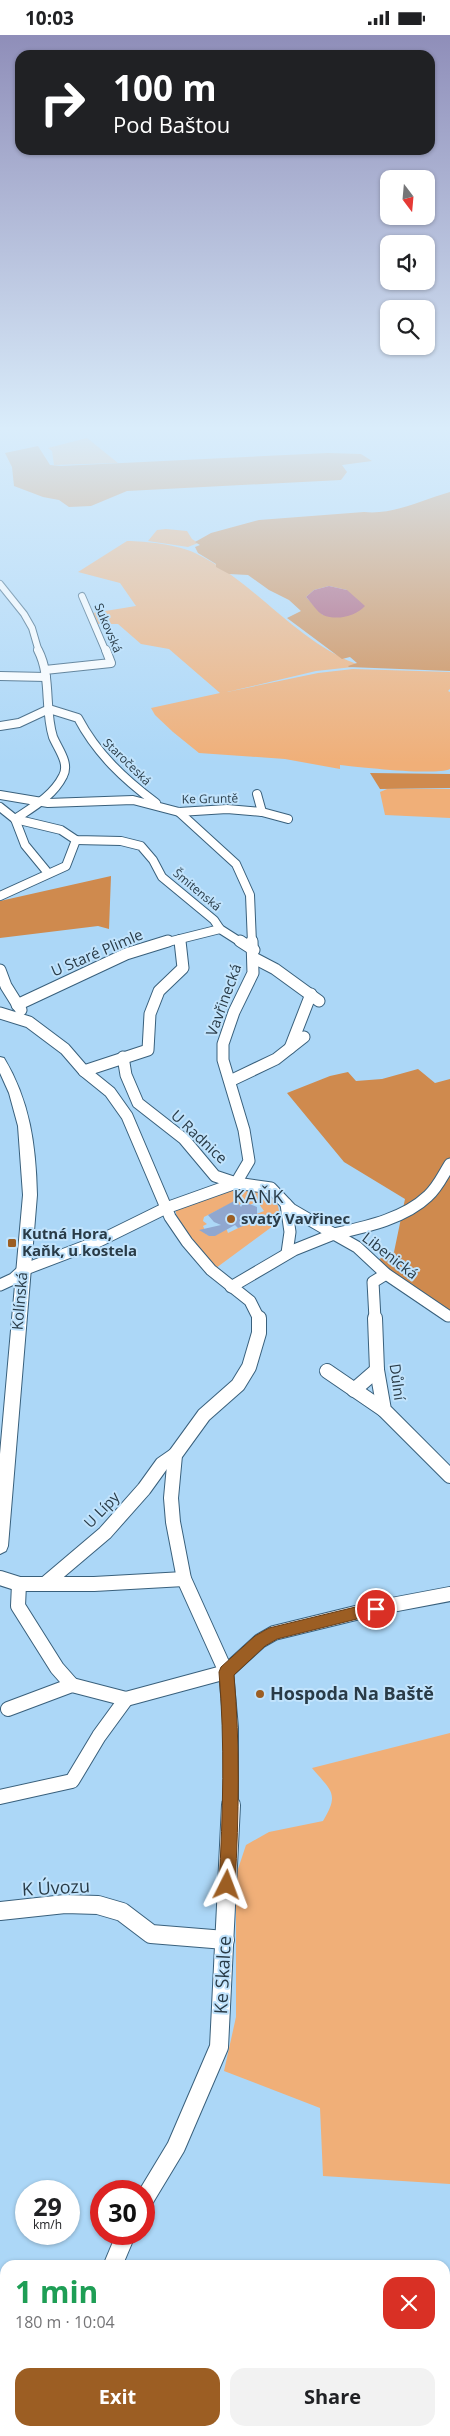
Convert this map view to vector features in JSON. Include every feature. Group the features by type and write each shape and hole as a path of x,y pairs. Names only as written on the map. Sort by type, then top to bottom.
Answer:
{"street":[{"path":"0,584 27,618 46,673 48,709 53,736 64,757 65,766 64,775 56,787 40,802 16,819"},
{"name":"Sukovská","path":"46,673 112,663 82,596"},
{"path":"0,676 46,673"},
{"path":"0,726 18,723 48,709"},
{"name":"Staročeská","path":"48,709 78,718 100,753 144,794 162,807"},
{"path":"133,800 144,794"},
{"name":"Ke Gruntě","path":"0,795 40,802 133,800 179,812 227,809 262,812 288,819"},
{"name":"Ke Gruntě","path":"257,795 262,812"},
{"path":"0,807 16,819 25,845 48,873"},
{"name":"Vavřinecká","path":"179,812 236,865 250,895 254,954 253,973 234,1012 223,1044 223,1060 244,1129 249,1161 236,1183"},
{"name":"Šmitenská","path":"16,819 61,830 76,840 121,841 141,846 153,860 162,877 214,920 224,931 254,954"},
{"path":"0,896 66,866 76,840"},
{"name":"U Staré Plimle","path":"18,1005 126,954 180,939 224,931 251,929"},
{"path":"84,1071 148,1050 150,1014 159,991 183,968 180,939"},
{"name":"Vavřinecká","path":"254,954 319,1001"},
{"path":"0,970 29,1022"},
{"path":"290,1048 311,994"},
{"path":"0,1013 29,1022 65,1049 84,1071 110,1092 127,1116 166,1208"},
{"path":"230,1081 261,1067 304,1037"},
{"name":"U Radnice","path":"123,1057 126,1075 138,1103 184,1139 215,1175 236,1183"},
{"name":"Kolínská","path":"0,1061 13,1083 20,1103 30,1151 30,1195 4,1453 0,1547"},
{"path":"127,1116 144,1109"},
{"path":"232,1287 287,1253 316,1239 352,1230 410,1209 427,1198 450,1164"},
{"path":"0,1285 13,1279 23,1270 98,1241 166,1208 236,1183"},
{"name":"Libenická","path":"236,1183 270,1188 286,1204 313,1224 357,1247 386,1274 448,1316"},
{"path":"286,1204 290,1232 287,1253"},
{"name":"U Lípy","path":"46,1583 105,1533 144,1489 162,1464 175,1455 204,1415 238,1385 249,1367 259,1333 259,1317 250,1301 211,1270 187,1242 166,1208"},
{"name":"Důlní","path":"386,1274 373,1282 377,1370 384,1410 450,1476"},
{"path":"354,1390 377,1370"},
{"path":"327,1371 384,1410"},
{"name":"Ke Skalce","path":"155,2182 176,2147 219,2047 231,1793 231,1727 226,1672 184,1579 173,1522 171,1497 175,1455"},
{"path":"0,1578 19,1585 46,1583 94,1584 184,1579"},
{"path":"19,1585 18,1606 57,1668 72,1685 126,1699 226,1672 260,1641 274,1633 367,1610 450,1594"},
{"path":"8,1709 72,1685"},
{"path":"0,1797 72,1781 99,1736 126,1699"},
{"name":"K Úvozu","path":"0,1911 65,1904 98,1905 122,1912 151,1934 225,1940"},
{"path":"115,2260 121,2245"}],"shaded area":[{"path":"150,538 191,538 198,543 188,547 148,541"},
{"path":"202,538 450,538 450,671 349,667 357,663 350,657 342,659 287,618 301,611 289,600 269,590 248,575 229,574 216,567 216,564 198,553 195,547 200,545 195,542","holes":["329,586 347,590 323,615 306,597 314,590"]},
{"path":"127,541 162,544 195,553 217,565 238,580 317,643 339,656 362,666 316,671 227,692 318,673 353,669 450,672 450,689 448,691 450,692 450,769 429,772 340,765 340,769 285,759 199,753 173,732 155,715 151,708 220,693 169,649 141,644 118,624 98,624 93,613 136,606 120,583 78,572"},
{"path":"329,586 347,590 365,606 346,617 334,618 323,615 306,597 314,590"},
{"path":"370,773 450,774 450,788 380,789"},
{"path":"387,789 450,789 450,818 385,815 380,792"},
{"path":"111,876 109,929 98,926 0,938 0,901"},
{"path":"418,1069 435,1083 450,1079 450,1321 373,1262 394,1252 405,1199 344,1162 287,1093 330,1076 348,1072 356,1081 382,1079"},
{"path":"247,1187 270,1192 278,1206 277,1223 216,1268 178,1221 175,1209 203,1198","holes":["236,1201 239,1205 244,1202 250,1205 257,1201 264,1211 254,1215 257,1219 228,1233 226,1228 214,1236 207,1235 203,1226 207,1224 203,1221 204,1217"]},
{"path":"450,1733 450,2184 323,2176 320,2108 224,2071 236,2017 236,1875 246,1845 269,1832 323,1821 331,1804 331,1793 312,1768"}],"building":[{"name":"svatý Vavřinec","path":"236,1200 241,1207 244,1202 257,1207 257,1219 244,1219 248,1224 238,1228 235,1225 215,1236 209,1236 199,1230 221,1225 214,1222 208,1215"}],"place":[{"name":"svatý Vavřinec","path":"231,1219"},
{"name":"Kutná Hora, Kaňk, u kostela","path":"12,1243"},
{"name":"Hospoda Na Baště","path":"260,1694"}],"district":[{"name":"KAŇK","path":"259,1197"}],"route":[{"path":"227,1885 231,1813 231,1727 226,1672 260,1641 274,1633 305,1624 376,1609"}]}
